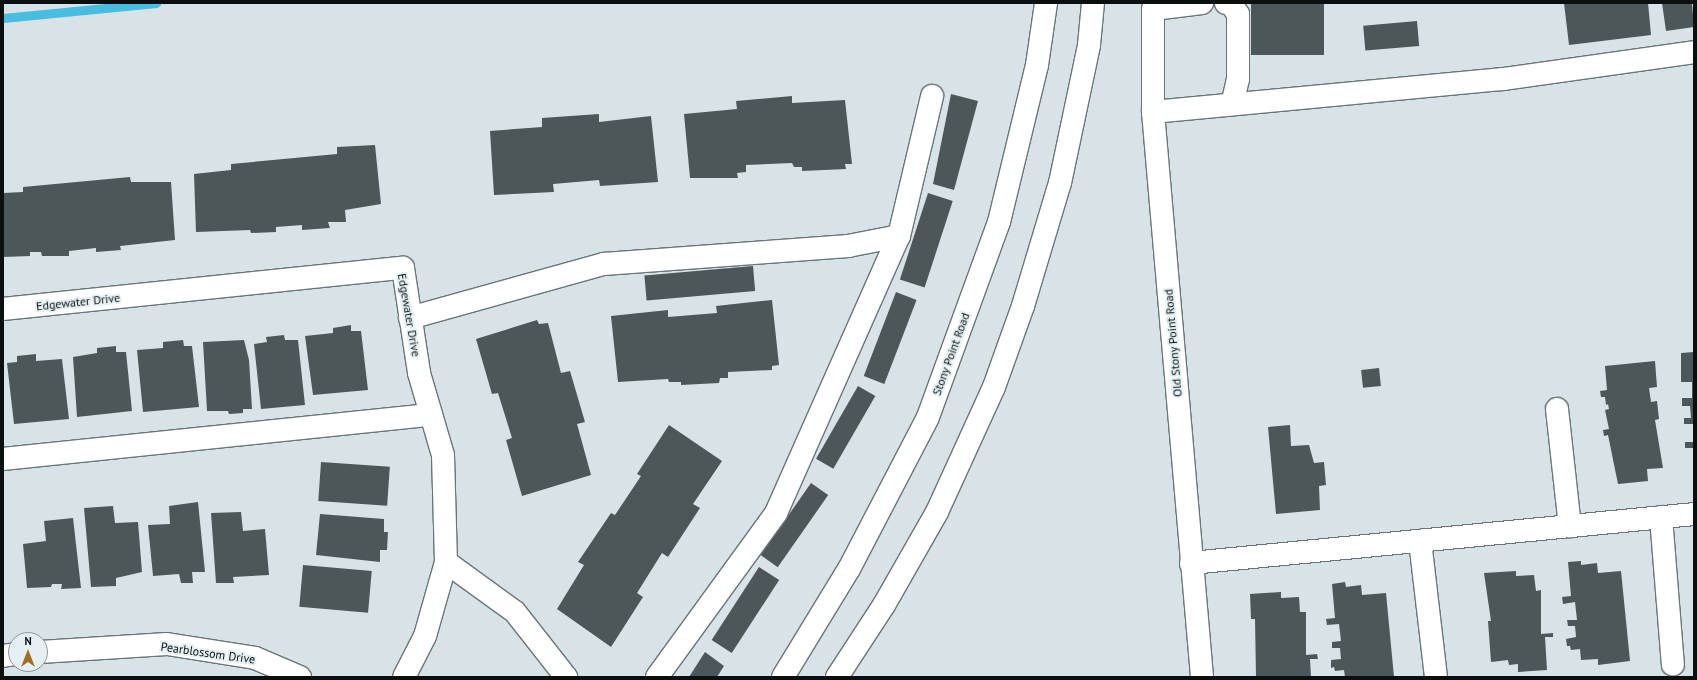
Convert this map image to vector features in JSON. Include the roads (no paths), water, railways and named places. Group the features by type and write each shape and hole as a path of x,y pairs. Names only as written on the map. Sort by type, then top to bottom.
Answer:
{"street":[{"name":"Stony Point Road","path":"784,677 849,569 928,417 999,222 1037,65 1046,3"},
{"path":"838,677 884,605 937,512 994,387 1023,306 1060,183 1089,45 1094,3"},
{"name":"Old Stony Point Road","path":"1202,3 1153,9 1153,112 1202,677"},
{"path":"1226,3 1231,4 1238,14 1238,80 1232,104"},
{"path":"1153,112 1502,79 1694,52"},
{"path":"657,677 776,513 899,236 932,96"},
{"path":"410,318 604,264 848,246 899,236"},
{"name":"Edgewater Drive","path":"3,310 402,268 419,373 443,455 446,562 425,636 404,677"},
{"path":"1557,409 1570,526"},
{"path":"3,459 431,415"},
{"path":"1191,563 1694,514"},
{"path":"1660,517 1673,665"},
{"path":"1420,541 1436,677"},
{"path":"446,562 515,612 566,677"},
{"name":"Pearblossom Drive","path":"48,651 167,644 255,658 300,677"}],"waterway":[{"path":"3,18 156,3"}]}
